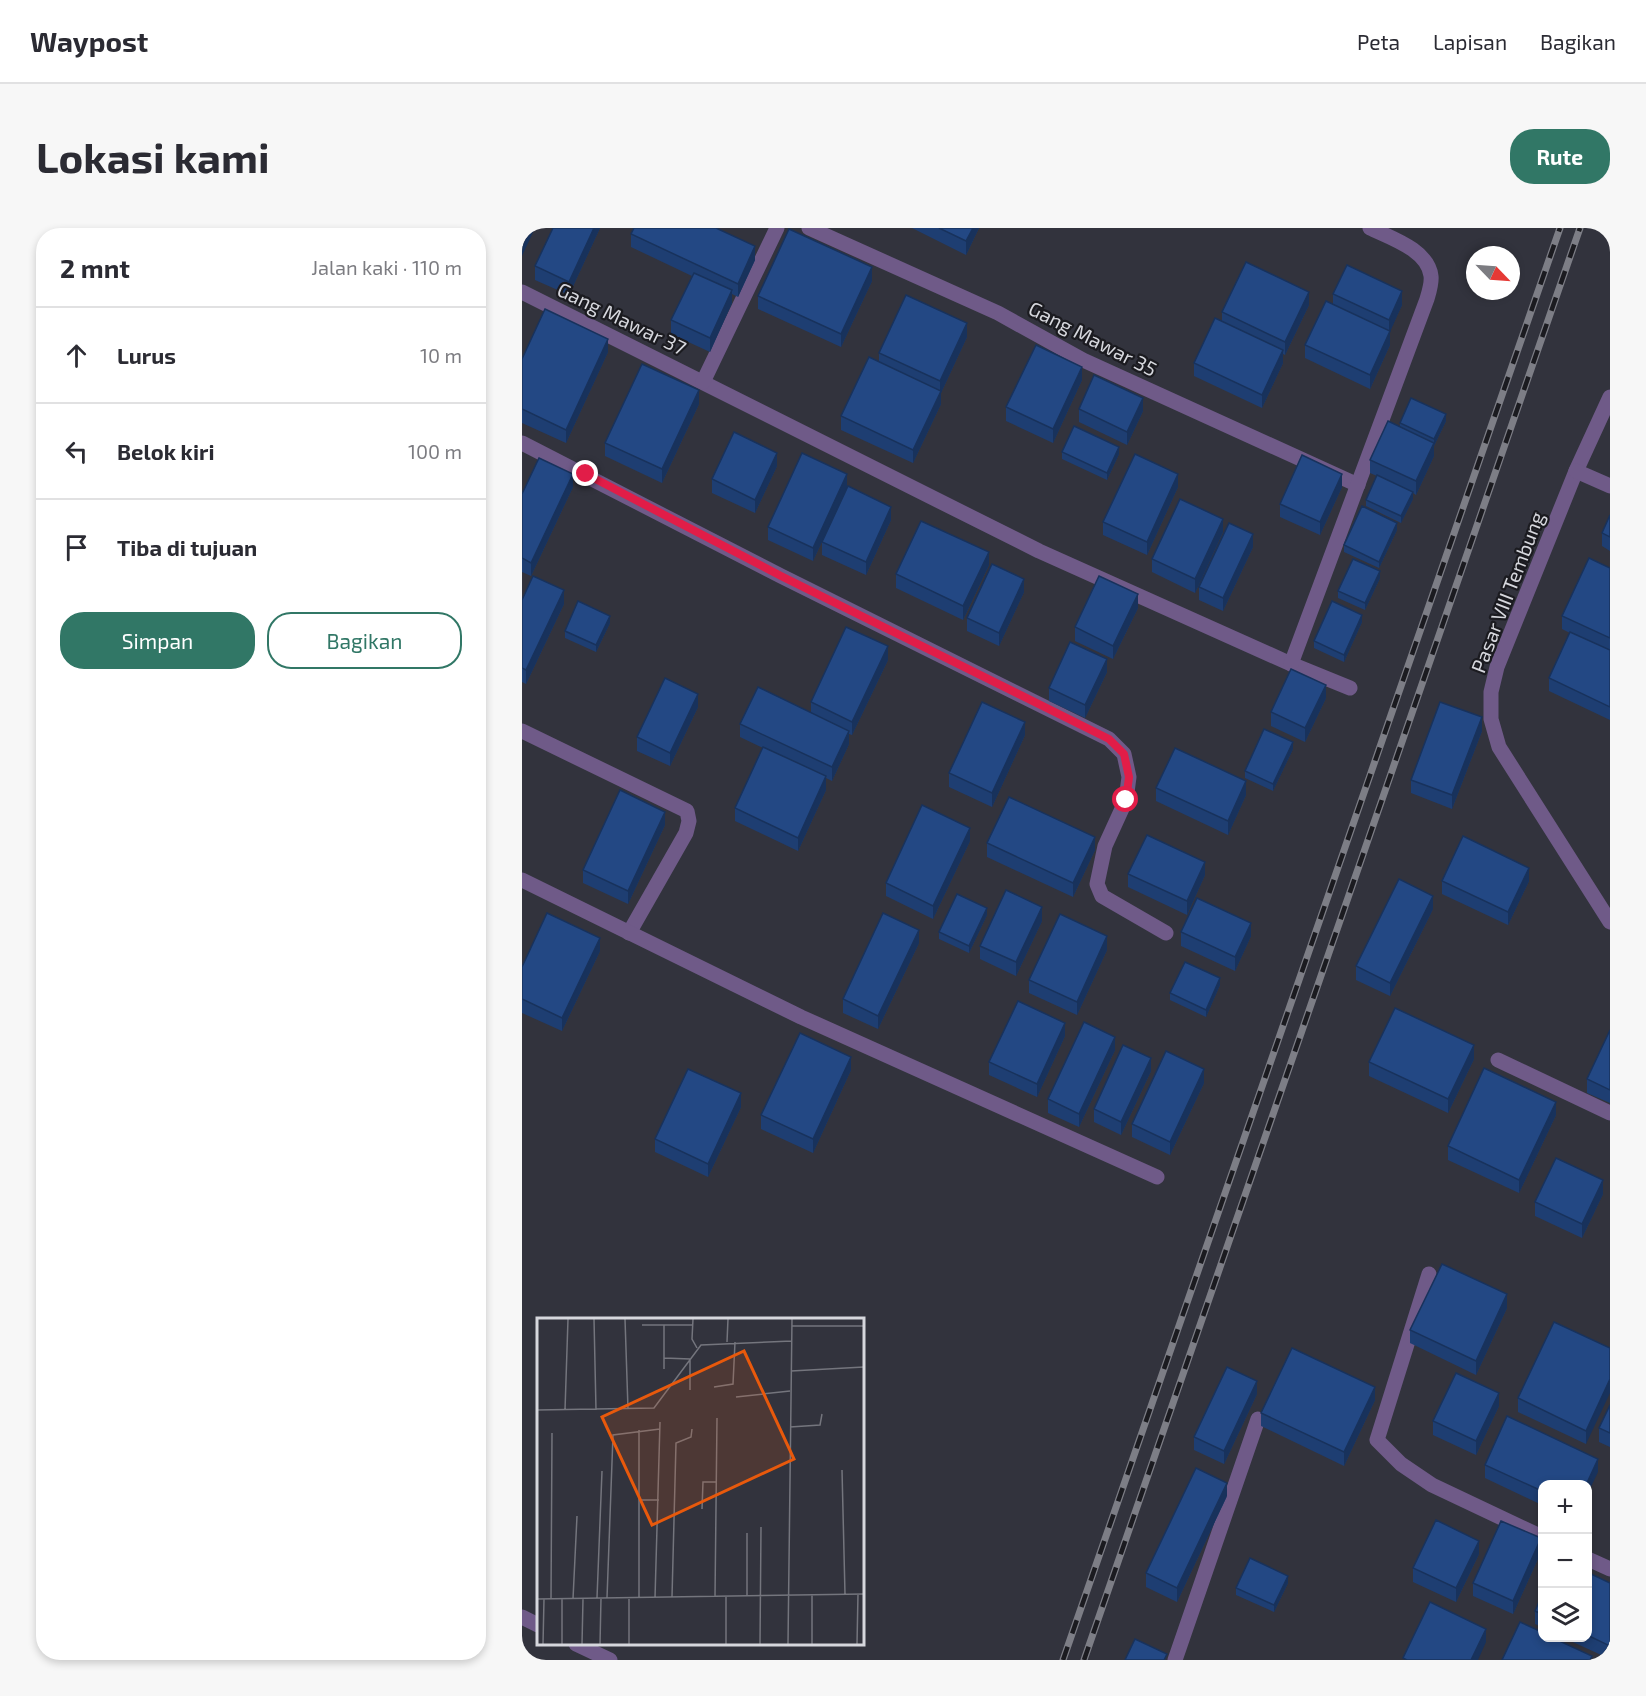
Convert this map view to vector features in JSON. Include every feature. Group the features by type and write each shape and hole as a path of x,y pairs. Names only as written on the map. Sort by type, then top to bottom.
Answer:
{"street":[{"path":"703,382 777,228"},
{"name":"Gang Mawar 35","path":"809,228 998,313 1083,360 1358,485"},
{"path":"1291,663 1427,299 1432,278 1426,261 1417,252 1370,228"},
{"name":"Gang Mawar 37","path":"522,292 1039,551 1350,688"},
{"name":"Pasar VIII Tembung","path":"1610,397 1576,471 1497,667 1491,692 1491,719 1499,747 1610,922"},
{"path":"522,442 781,576 1109,739 1124,754 1129,777 1126,800 1106,846 1097,884 1102,896 1166,933"},
{"path":"1576,471 1610,486"},
{"path":"522,731 687,811 689,821 686,833 629,933"},
{"path":"522,880 801,1017 1157,1177"},
{"path":"1498,1060 1610,1113"},
{"path":"1429,1274 1377,1440 1401,1464 1432,1485 1538,1535"},
{"path":"1175,1660 1258,1419"},
{"path":"1592,1560 1610,1569"},
{"path":"522,1617 537,1624"},
{"path":"578,1645 610,1660"}],"building":[{"path":"522,228 529,228 522,243"},
{"path":"553,228 594,228 569,282 535,266"},
{"path":"634,228 716,228 755,246 738,284 631,234"},
{"path":"939,228 973,228 966,241"},
{"path":"789,229 872,267 841,334 758,296"},
{"path":"1246,262 1309,292 1285,342 1222,312"},
{"path":"1347,265 1402,291 1389,320 1333,294"},
{"path":"694,273 732,290 710,338 671,320"},
{"path":"906,295 967,323 940,381 879,353"},
{"path":"1326,301 1390,331 1370,375 1305,345"},
{"path":"545,309 608,339 566,430 522,409 522,359"},
{"path":"1215,318 1283,350 1262,395 1194,363"},
{"path":"1036,345 1082,367 1053,429 1006,407"},
{"path":"869,357 941,391 913,450 841,416"},
{"path":"642,364 699,390 662,469 605,443"},
{"path":"1094,375 1143,398 1127,432 1079,409"},
{"path":"1411,398 1446,414 1434,439 1400,423"},
{"path":"1388,421 1434,443 1416,481 1370,460"},
{"path":"1074,426 1119,447 1107,473 1062,452"},
{"path":"734,432 777,453 755,500 712,479"},
{"path":"802,453 847,474 813,548 768,527"},
{"path":"1135,454 1178,474 1147,542 1103,522"},
{"path":"1302,455 1342,474 1320,522 1280,504"},
{"path":"539,458 573,474 531,563 522,558 522,494"},
{"path":"1377,475 1413,492 1401,516 1366,500"},
{"path":"848,486 891,507 866,562 822,542"},
{"path":"1180,499 1223,519 1195,579 1152,559"},
{"path":"1362,506 1397,523 1379,562 1344,545"},
{"path":"1610,515 1610,537 1602,533"},
{"path":"921,521 989,552 963,606 896,574"},
{"path":"1229,523 1253,534 1223,598 1199,587"},
{"path":"1589,558 1610,568 1610,638 1562,616"},
{"path":"1353,559 1380,571 1365,603 1338,591"},
{"path":"992,564 1024,579 999,633 967,618"},
{"path":"533,576 564,590 526,670 522,668 522,600"},
{"path":"1099,576 1138,594 1113,646 1075,627"},
{"path":"578,601 610,616 596,645 565,631"},
{"path":"1332,601 1362,615 1344,655 1314,641"},
{"path":"846,627 888,646 852,722 811,702"},
{"path":"1570,632 1610,650 1610,707 1549,678"},
{"path":"1070,642 1107,659 1085,705 1049,688"},
{"path":"1291,669 1326,685 1305,728 1271,712"},
{"path":"665,678 698,694 670,753 637,737"},
{"path":"758,687 849,731 832,767 740,724"},
{"path":"982,702 1025,722 992,793 949,773"},
{"path":"1440,702 1482,717 1452,795 1411,780"},
{"path":"1264,729 1293,742 1273,784 1245,771"},
{"path":"763,747 826,776 798,838 735,808"},
{"path":"1175,748 1246,781 1228,821 1156,788"},
{"path":"620,790 665,812 628,891 583,870"},
{"path":"1009,797 1095,837 1073,883 987,843"},
{"path":"922,805 970,828 933,906 886,883"},
{"path":"1147,835 1205,862 1187,901 1128,874"},
{"path":"1463,836 1529,868 1508,912 1442,881"},
{"path":"1399,879 1433,896 1390,983 1356,966"},
{"path":"1006,890 1042,907 1016,962 980,946"},
{"path":"957,894 987,908 969,946 939,932"},
{"path":"1197,898 1251,923 1235,957 1181,932"},
{"path":"547,913 600,938 562,1018 522,999 522,967"},
{"path":"883,913 919,930 878,1016 843,999"},
{"path":"1060,914 1107,936 1077,1002 1029,980"},
{"path":"1185,962 1220,978 1206,1010 1170,993"},
{"path":"1018,1001 1065,1023 1037,1084 989,1062"},
{"path":"1395,1008 1474,1045 1448,1099 1369,1062"},
{"path":"1084,1022 1115,1037 1079,1114 1048,1099"},
{"path":"1610,1030 1610,1090 1587,1079"},
{"path":"800,1033 851,1057 813,1139 761,1115"},
{"path":"1123,1045 1151,1058 1121,1122 1094,1109"},
{"path":"1166,1051 1204,1069 1170,1142 1132,1124"},
{"path":"1484,1068 1556,1102 1519,1180 1448,1146"},
{"path":"688,1069 741,1093 708,1164 655,1139"},
{"path":"1556,1158 1603,1180 1582,1224 1535,1202"},
{"path":"1442,1264 1507,1294 1476,1361 1410,1330"},
{"path":"1554,1322 1610,1348 1610,1379 1586,1431 1518,1398"},
{"path":"1292,1348 1375,1387 1344,1452 1261,1413"},
{"path":"1227,1367 1257,1381 1224,1451 1194,1437"},
{"path":"1456,1373 1499,1393 1476,1441 1433,1421"},
{"path":"1610,1405 1610,1433 1599,1428"},
{"path":"1507,1416 1598,1459 1588,1480 1538,1480 1538,1489 1485,1465"},
{"path":"1196,1468 1227,1483 1177,1588 1146,1573"},
{"path":"1436,1520 1479,1541 1456,1588 1413,1568"},
{"path":"1501,1521 1538,1537 1538,1545 1513,1601 1473,1583"},
{"path":"1250,1558 1288,1576 1274,1605 1236,1588"},
{"path":"1592,1574 1610,1583 1610,1646 1592,1637"},
{"path":"1430,1602 1486,1629 1471,1660 1407,1660 1403,1658"},
{"path":"1520,1622 1538,1630 1538,1642 1562,1642 1592,1656 1590,1660 1502,1660"},
{"path":"1135,1639 1167,1654 1164,1660 1125,1660"}],"railway":[{"path":"1063,1660 1560,228"},
{"path":"1084,1660 1580,228"}],"route":[{"path":"586,474 781,576 1109,739 1124,754 1129,777 1126,800"}]}
